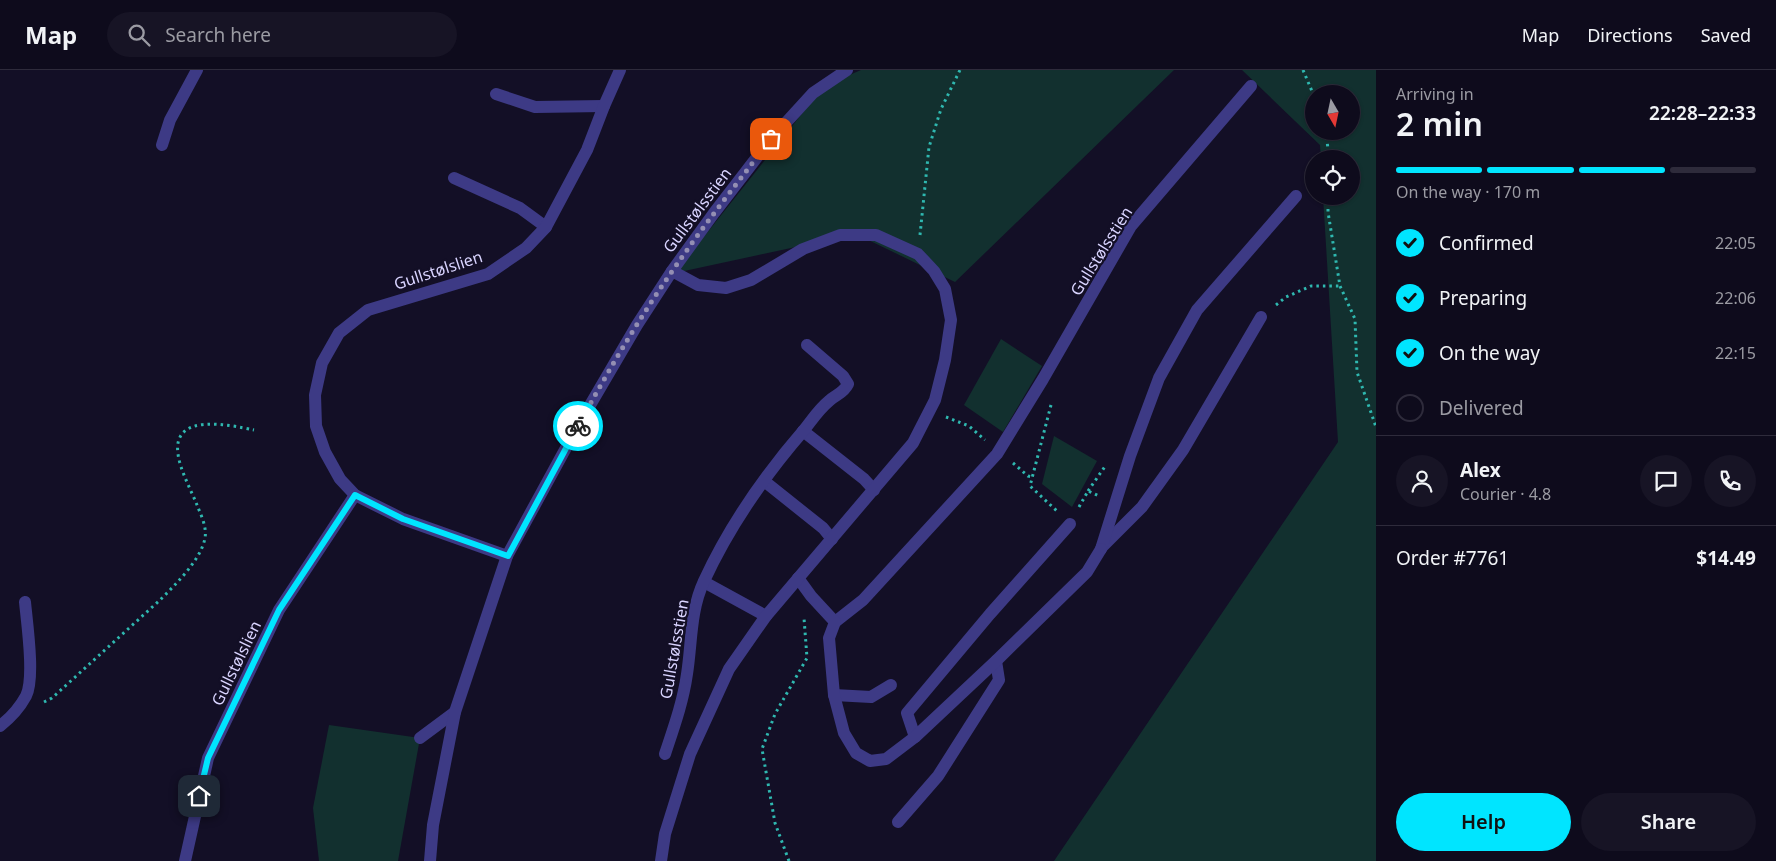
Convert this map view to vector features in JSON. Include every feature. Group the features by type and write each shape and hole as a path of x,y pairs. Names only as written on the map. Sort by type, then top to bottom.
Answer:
{"street":[{"path":"162,145 170,120 197,70"},
{"name":"Gullstølslien","path":"508,556 403,519 355,495 340,479 325,452 316,426 315,395 322,363 338,333 368,310 488,274 526,248 546,227 587,150 620,70"},
{"name":"Gullstølsstien","path":"661,861 665,834 690,754 729,670 766,616 913,443 936,400 951,320 944,289 934,271 918,254 876,235 840,235 803,249 751,280 726,288 698,285 672,271 714,212 771,139 813,93 848,70"},
{"name":"Gullstølsstien","path":"836,622 863,600 997,454 1043,379 1131,226 1251,86"},
{"path":"496,94 535,107 604,106"},
{"path":"454,178 520,208 546,227"},
{"path":"1101,549 1133,448 1159,378 1197,310 1296,196"},
{"path":"430,861 433,825 455,712 508,556 584,415 637,325 672,271"},
{"path":"798,578 836,622 829,638 834,695 844,733 856,753 870,761 886,758 915,737 1087,572 1101,549 1142,507 1183,450 1261,317"},
{"name":"Gullstølsstien","path":"665,754 679,714 688,673 692,623 704,582 731,530 764,482 803,431 829,401 844,392 848,384 843,376 807,345"},
{"path":"803,431 864,479 874,490"},
{"path":"764,482 823,528 832,539"},
{"name":"Gullstølslien","path":"185,861 208,758 279,610 355,495"},
{"path":"915,737 907,712 1070,524"},
{"path":"704,582 766,616"},
{"path":"0,726 26,697 29,687 28,630 25,602"},
{"path":"898,822 938,776 999,680 996,661"},
{"path":"834,695 871,697 891,685"},
{"path":"420,738 455,712"}],"path":[{"path":"918,254 926,191 929,147 941,109 960,70"},
{"path":"1303,70 1309,85"},
{"path":"1328,205 1340,286 1355,319 1357,372 1376,426"},
{"path":"1261,317 1286,297 1311,286 1340,286"},
{"path":"1052,400 1030,486 1070,524 1088,491 1092,493"},
{"path":"944,417 969,426"},
{"path":"39,704 52,698 160,600 177,583 197,556 205,532 201,516 178,456 178,442 184,431 196,425 212,424 254,430"},
{"path":"1006,457 1028,476 1033,477"},
{"path":"789,861 775,823 762,749 775,714 807,658 804,617 812,596"}],"green space":[{"path":"861,70 1174,70 955,282 856,234 675,273 824,86"},
{"path":"1242,70 1376,70 1376,861 1054,861 1338,442 1324,205 1360,205 1360,150 1320,150 1320,145 1315,140 1360,140 1360,85 1305,85 1305,131"},
{"path":"1001,339 1042,366 1003,432 964,405"},
{"path":"1054,436 1097,461 1072,507 1042,484"},
{"path":"329,725 420,738 398,861 319,861 313,808"}],"way so far":[{"path":"578,426 637,325 672,271 714,212 771,139"}],"route":[{"path":"199,796 208,758 279,610 355,495 403,519 508,556 578,426"}]}
